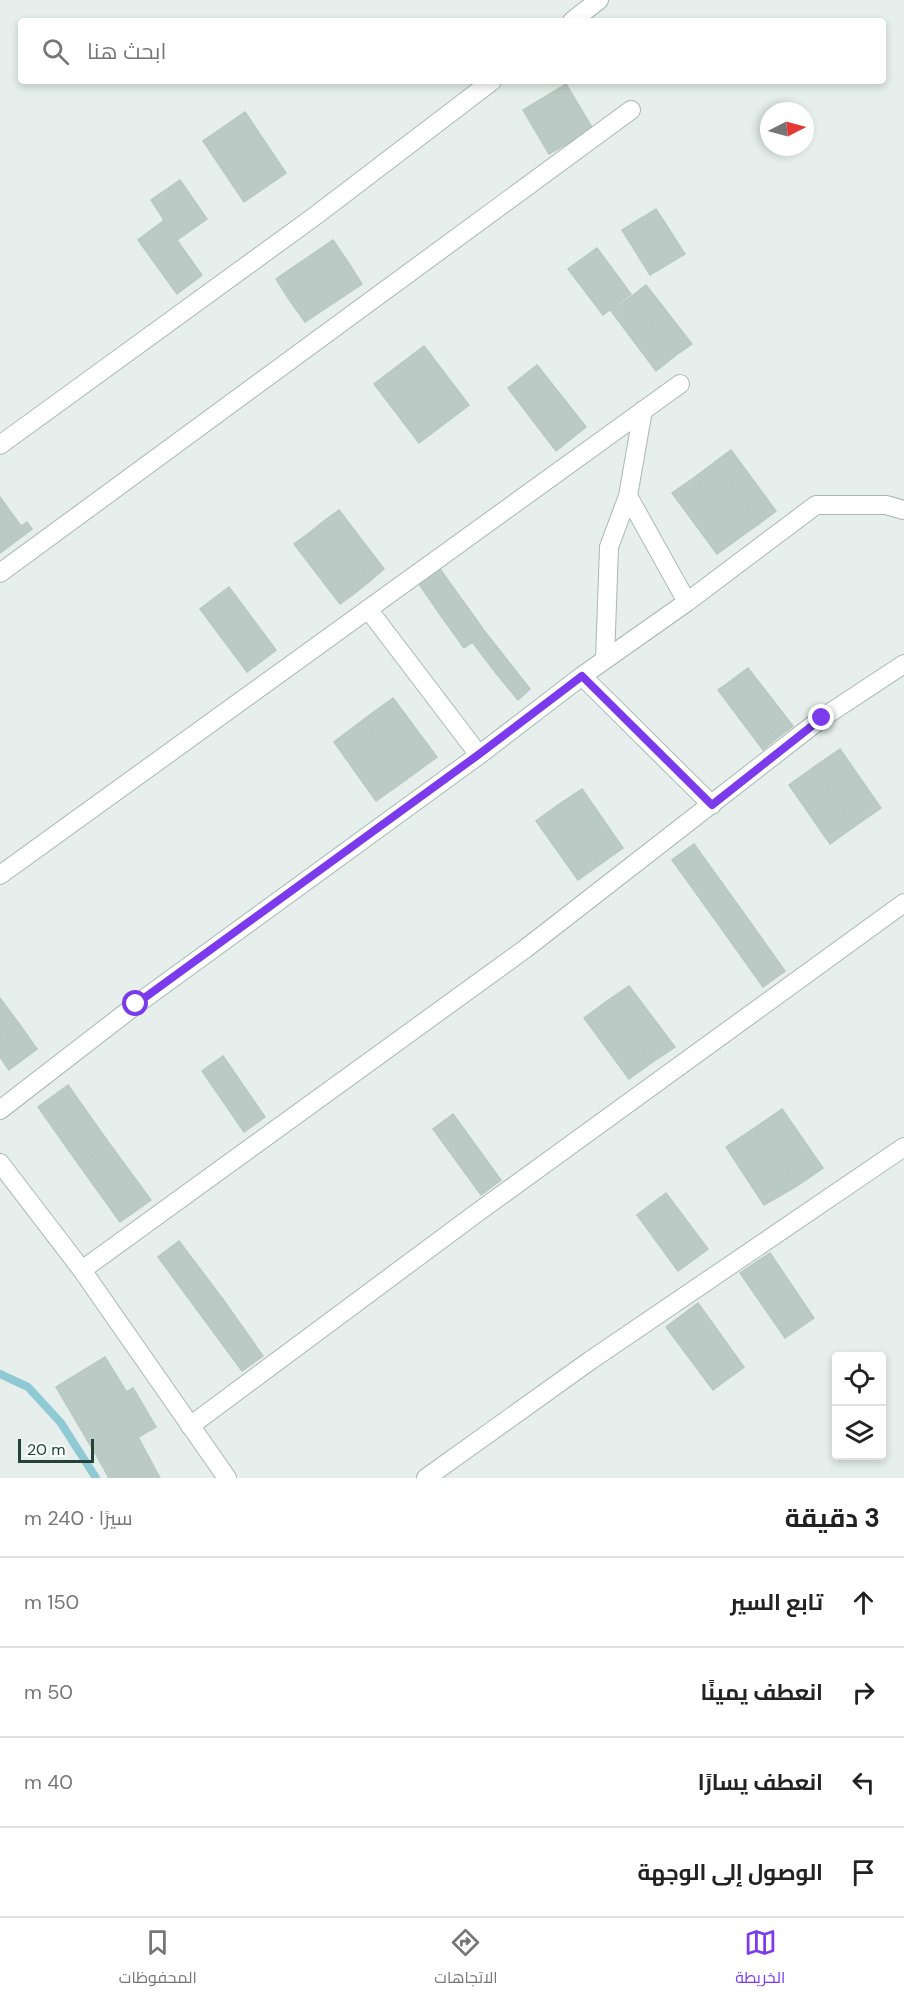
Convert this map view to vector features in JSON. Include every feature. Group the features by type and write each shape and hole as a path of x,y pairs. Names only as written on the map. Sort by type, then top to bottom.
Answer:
{"street":[{"path":"576,18 599,0"},
{"path":"0,445 315,216 488,84"},
{"path":"0,573 631,110"},
{"path":"0,875 680,384"},
{"path":"605,659 609,547 627,496 643,410"},
{"path":"627,496 687,602"},
{"path":"0,1110 136,1004 478,755 605,659 687,602 816,505 886,506 904,510"},
{"path":"368,609 478,755"},
{"path":"82,1270 525,949 822,718 904,664"},
{"path":"582,676 712,805"},
{"path":"190,1426 474,1215 904,903"},
{"path":"426,1478 591,1360 904,1147"},
{"path":"0,1163 82,1270 227,1478"}],"building":[{"path":"566,84 593,129 549,154 523,110"},
{"path":"245,112 286,173 244,202 203,141"},
{"path":"180,180 207,219 177,240 151,200"},
{"path":"656,209 685,254 650,275 622,230"},
{"path":"163,221 202,275 177,294 138,240"},
{"path":"333,240 348,262 290,301 276,279"},
{"path":"597,248 631,294 603,315 568,269"},
{"path":"348,262 362,284 305,322 290,301"},
{"path":"646,285 692,344 676,355 632,296"},
{"path":"632,296 676,355 656,371 611,311"},
{"path":"424,346 469,405 419,443 374,384"},
{"path":"537,365 586,427 556,451 508,388"},
{"path":"731,450 776,511 760,523 715,462"},
{"path":"715,462 760,523 739,538 695,477"},
{"path":"695,477 739,538 717,554 672,493"},
{"path":"0,497 21,526 27,522 32,529 0,553"},
{"path":"339,510 384,569 370,581 324,521"},
{"path":"324,521 370,581 355,593 309,533"},
{"path":"309,533 355,593 340,604 294,544"},
{"path":"440,569 463,601 441,616 419,584"},
{"path":"229,587 276,650 247,672 200,609"},
{"path":"463,601 486,633 464,648 441,616"},
{"path":"486,633 508,661 495,672 473,643"},
{"path":"508,661 530,689 518,700 495,672"},
{"path":"748,668 793,726 777,738 732,680"},
{"path":"732,680 777,738 763,750 718,690"},
{"path":"393,698 437,757 407,779 363,720"},
{"path":"363,720 407,779 376,801 334,742"},
{"path":"840,749 881,808 855,826 814,767"},
{"path":"814,767 855,826 830,844 789,785"},
{"path":"582,789 623,848 599,865 558,805"},
{"path":"558,805 599,865 578,880 536,821"},
{"path":"694,844 743,912 721,928 672,860"},
{"path":"743,912 785,971 763,987 721,928"},
{"path":"629,986 675,1047 651,1063 607,1001"},
{"path":"0,998 20,1025 0,1040"},
{"path":"607,1001 651,1063 629,1079 584,1018"},
{"path":"20,1025 37,1049 9,1070 0,1057 0,1040"},
{"path":"223,1056 265,1117 244,1132 202,1071"},
{"path":"68,1085 109,1143 79,1165 38,1107"},
{"path":"782,1109 823,1168 797,1186 756,1127"},
{"path":"453,1114 501,1180 481,1195 433,1129"},
{"path":"756,1127 797,1186 764,1205 726,1147"},
{"path":"109,1143 151,1200 120,1222 79,1165"},
{"path":"666,1193 708,1249 678,1271 637,1215"},
{"path":"179,1241 222,1298 200,1314 158,1257"},
{"path":"770,1253 814,1318 785,1338 740,1273"},
{"path":"222,1298 263,1356 242,1371 200,1314"},
{"path":"698,1303 744,1367 713,1390 666,1327"},
{"path":"105,1357 126,1391 76,1421 56,1387"},
{"path":"133,1388 156,1427 99,1460 76,1421"},
{"path":"138,1437 160,1478 109,1478 99,1460"}],"waterway":[{"path":"0,1374 28,1387 61,1423 96,1478"}],"route":[{"path":"136,1004 478,755 582,676 712,805 822,718"}]}
